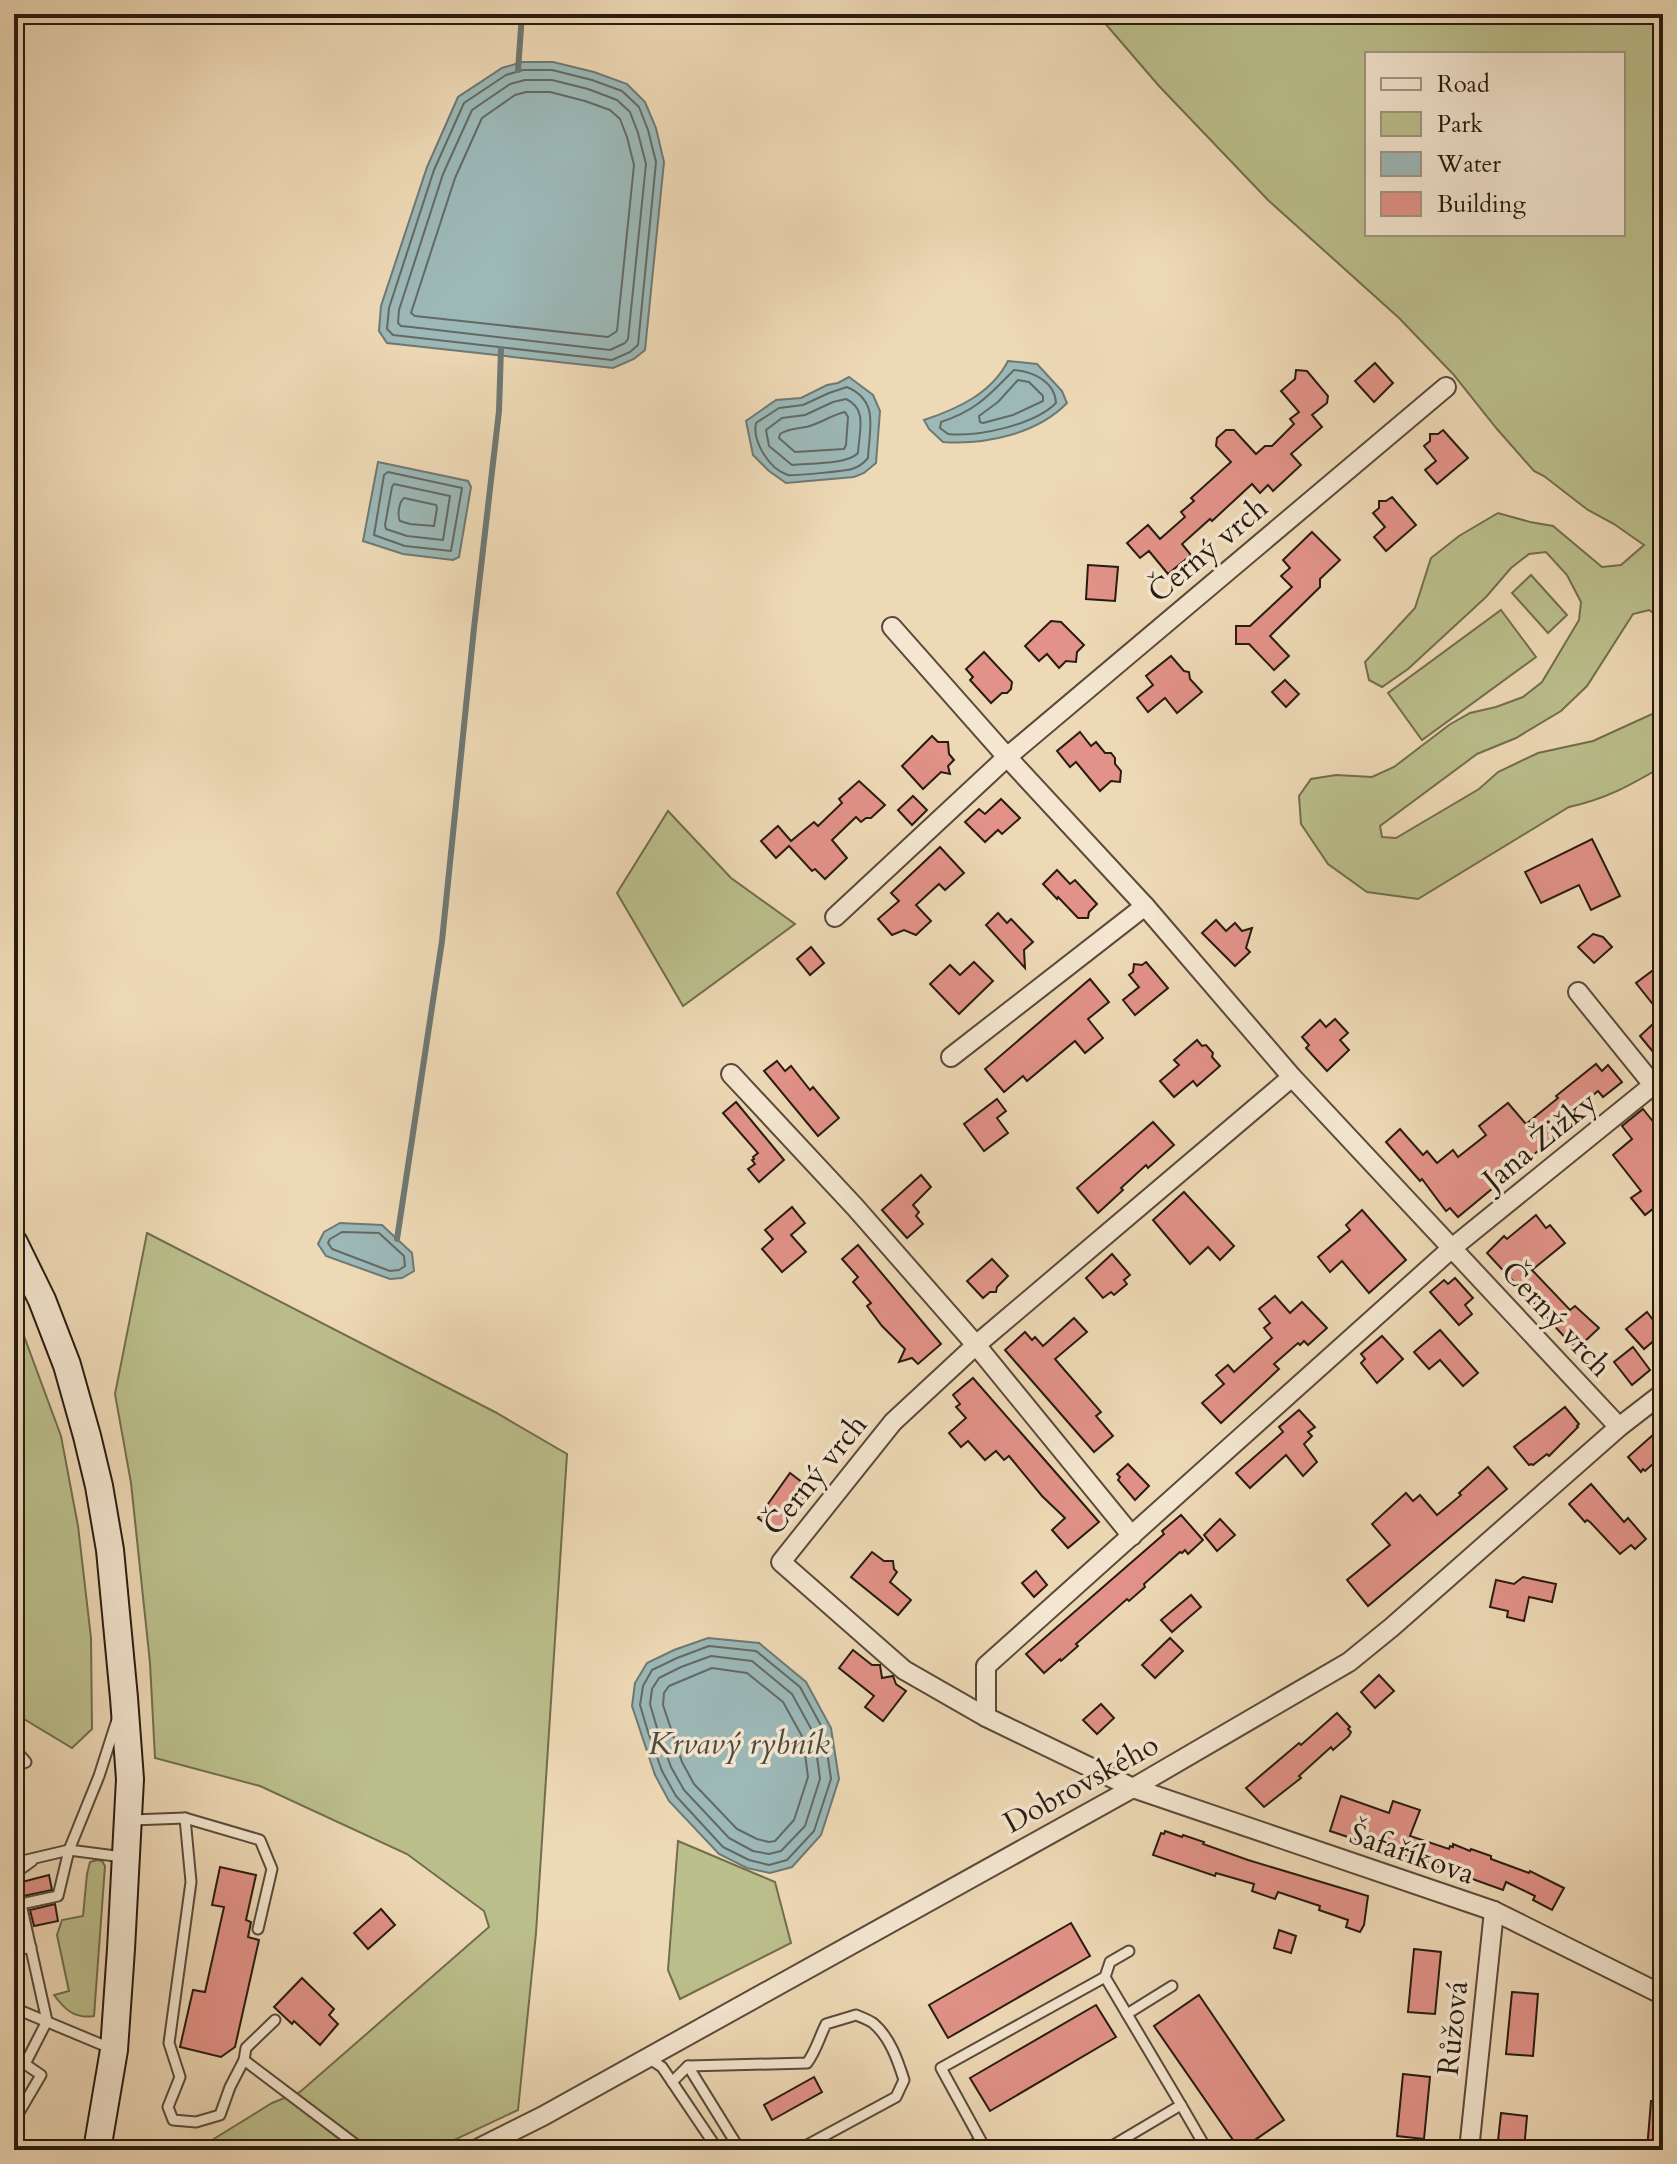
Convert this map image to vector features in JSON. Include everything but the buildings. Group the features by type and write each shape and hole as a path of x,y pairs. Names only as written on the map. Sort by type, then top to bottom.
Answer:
{"main road":[{"path":"14,1243 42,1300 67,1365 90,1448 110,1550 124,1698 130,1779 127,1858 114,2050 97,2150"}],"street":[{"name":"Černý vrch","path":"835,917 1007,757 1446,387"},
{"name":"Černý vrch","path":"892,627 1145,906 1292,1077 1619,1427"},
{"path":"951,1057 1145,906"},
{"path":"1578,992 1660,1086"},
{"path":"731,1074 855,1207 976,1345 1132,1536"},
{"name":"Černý vrch","path":"1133,1788 986,1717 904,1670 781,1562 893,1422 976,1345 1292,1077"},
{"name":"Jana Žižky","path":"1452,1248 1660,1086"},
{"path":"986,1717 986,1666 1452,1248"},
{"name":"Dobrovského","path":"477,2150 1133,1788 1349,1662 1619,1427 1663,1393"},
{"name":"Šafaříkova","path":"1133,1788 1494,1911 1663,1995"},
{"name":"Růžová","path":"1469,2150 1494,1911"}],"lane":[{"path":"25,2064 47,2021 21,1904 58,1896 69,1850 99,1776 124,1698"},
{"path":"14,1748 26,1762 14,1767"},
{"path":"128,1820 185,1818 260,1840 272,1869 258,1929"},
{"path":"185,1818 191,1882 169,2043 180,2077 168,2107 173,2120 196,2122 220,2115 244,2060 246,2048 275,2020"},
{"path":"14,1863 69,1850 127,1858"},
{"path":"14,1874 34,1858"},
{"path":"14,1951 31,1947"},
{"path":"964,2150 983,2145 941,2068 1105,1977 1110,1962 1129,1951"},
{"path":"1105,1977 1207,2150"},
{"path":"1127,2014 1172,1986"},
{"path":"14,2008 114,2050"},
{"path":"672,2082 688,2066 807,2063 826,2024 856,2015 873,2023 888,2040 900,2067 904,2080 896,2097 798,2150"},
{"path":"14,2057 41,2075 14,2121"},
{"path":"648,2058 662,2067 718,2150"},
{"path":"244,2060 363,2150"},
{"path":"688,2066 740,2150"},
{"path":"1105,2150 1120,2146 1181,2105"}],"green space":[{"path":"1097,14 1663,14 1663,620 1649,610 1633,614 1587,686 1561,711 1516,738 1477,754 1380,826 1382,837 1396,838 1479,789 1498,772 1538,753 1593,741 1663,709 1663,766 1618,791 1569,807 1418,899 1367,892 1328,864 1301,824 1299,796 1311,779 1336,775 1372,777 1394,767 1470,713 1523,697 1542,682 1579,620 1581,602 1567,575 1546,552 1529,554 1408,669 1382,687 1369,680 1365,662 1415,608 1431,558 1459,536 1498,513 1553,526 1602,567 1621,565 1644,545 1534,471 1453,374 1399,318 1268,200 1159,86"},
{"path":"1531,575 1567,615 1548,633 1512,593"},
{"path":"1501,610 1536,657 1422,740 1388,693"},
{"path":"668,811 731,878 795,924 683,1006 617,893"},
{"path":"147,1233 495,1412 567,1454 536,1933 518,2110 433,2150 196,2150 272,2103 300,2092 489,1927 484,1911 407,1854 260,1786 155,1758 150,1663 131,1483 115,1394"},
{"path":"14,1309 61,1436 78,1526 91,1638 92,1729 72,1748 14,1713"},
{"path":"678,1841 775,1882 791,1943 680,1999 668,1970"},
{"path":"97,1860 105,1866 94,2016 81,2016 66,2009 54,1995 69,1991 57,1935 62,1920 83,1916 90,1862"}],"water":[{"path":"522,62 553,62 627,84 645,102 656,128 664,162 645,350 634,359 613,368 387,343 379,331 381,306 427,167 458,97 502,68"},
{"path":"1008,361 1037,364 1062,391 1067,403 1041,423 993,439 943,442 929,429 924,420 972,399 992,383"},
{"path":"849,377 873,395 880,411 876,463 864,473 854,477 786,483 753,455 746,421 776,400 801,398"},
{"path":"378,462 468,481 471,487 459,557 453,560 403,554 363,541"},
{"path":"340,1223 382,1225 412,1253 414,1271 402,1278 390,1279 326,1256 318,1244 324,1232"},
{"name":"Krvavý rybník","path":"708,1638 759,1643 806,1682 831,1728 839,1779 821,1835 792,1867 770,1873 747,1868 719,1854 669,1801 655,1775 632,1706 635,1683 647,1663"}],"waterway":[{"path":"518,70 522,14"},
{"path":"397,1239 442,941 499,411 501,349"}]}
